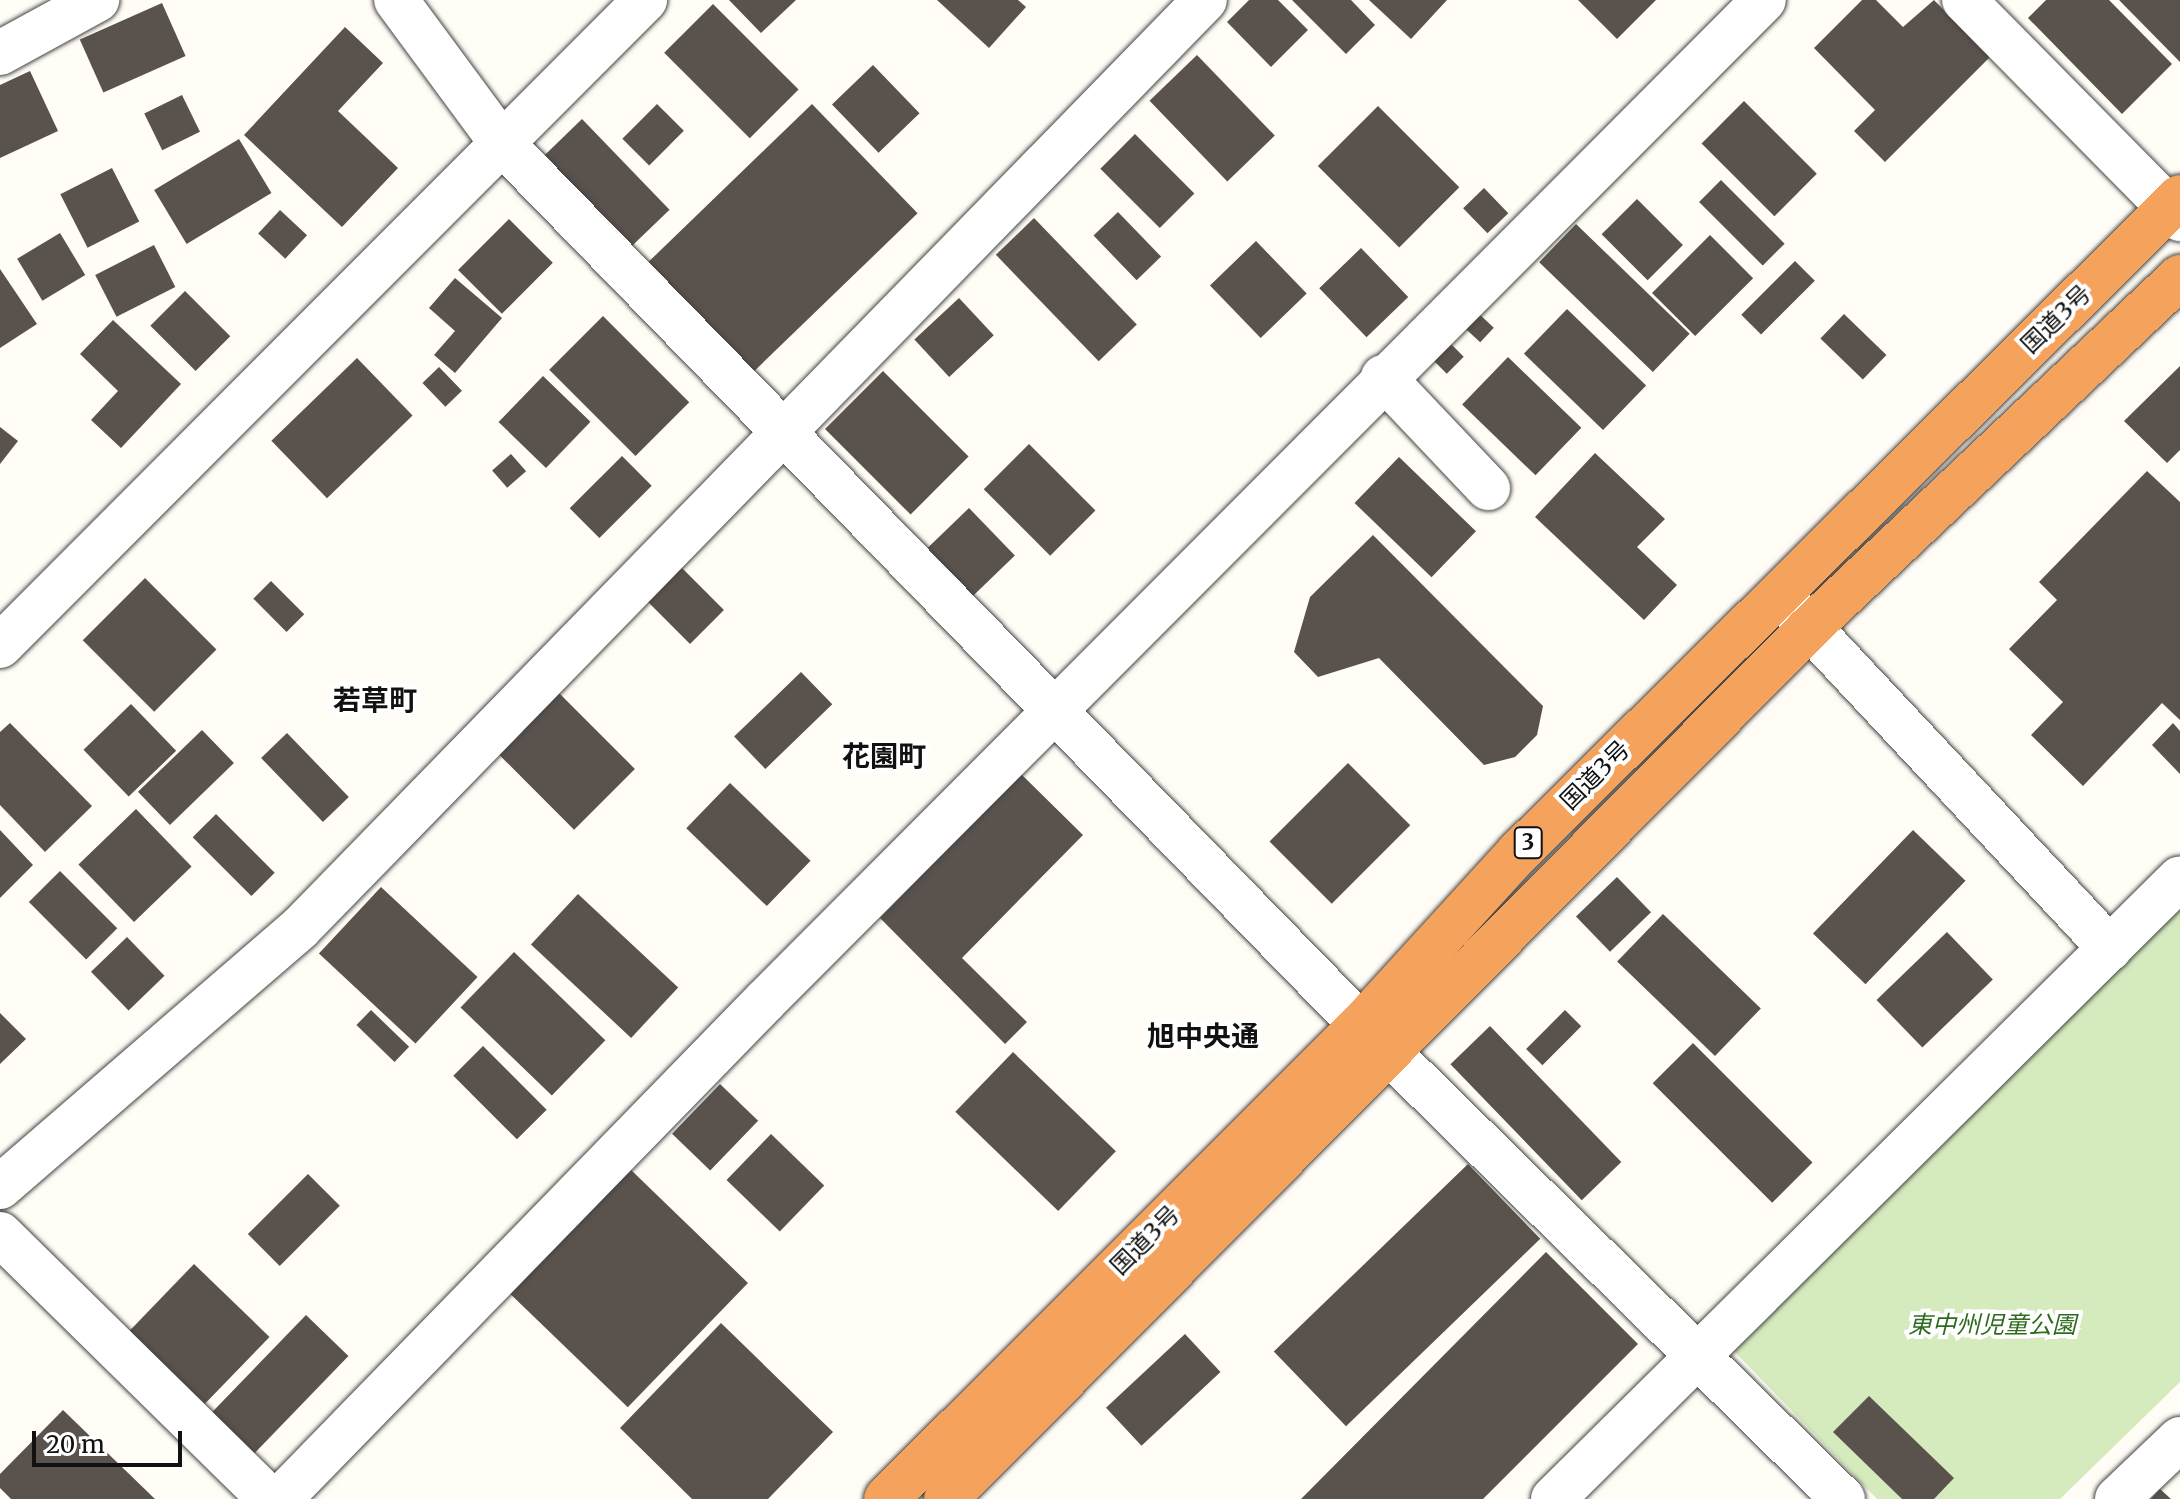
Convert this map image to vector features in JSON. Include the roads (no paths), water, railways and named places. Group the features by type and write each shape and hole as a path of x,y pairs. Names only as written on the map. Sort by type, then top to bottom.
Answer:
{"highway":[{"name":"国道3号","path":"946,1499 1377,1037 1518,853 1778,592 2177,208"},
{"name":"国道3号","path":"886,1499 2180,277"}],"street":[{"path":"0,53 97,0"},
{"path":"396,0 500,141 786,428 1055,712 1377,1037 1843,1499"},
{"path":"0,646 500,141 645,0"},
{"path":"0,1187 300,928 1205,0"},
{"path":"280,1499 1383,377 1764,0"},
{"path":"1964,0 2177,208"},
{"path":"1383,377 1488,488"},
{"path":"1778,592 1807,630 2110,948"},
{"path":"1553,1499 2180,878"},
{"path":"0,1234 270,1499"},
{"path":"2117,1499 2180,1439"}],"district":[{"name":"若草町","path":"375,700"},
{"name":"花園町","path":"884,756"},
{"name":"旭中央通","path":"1203,1036"}],"park label":[{"name":"東中州児童公園","path":"1992,1325"}]}
